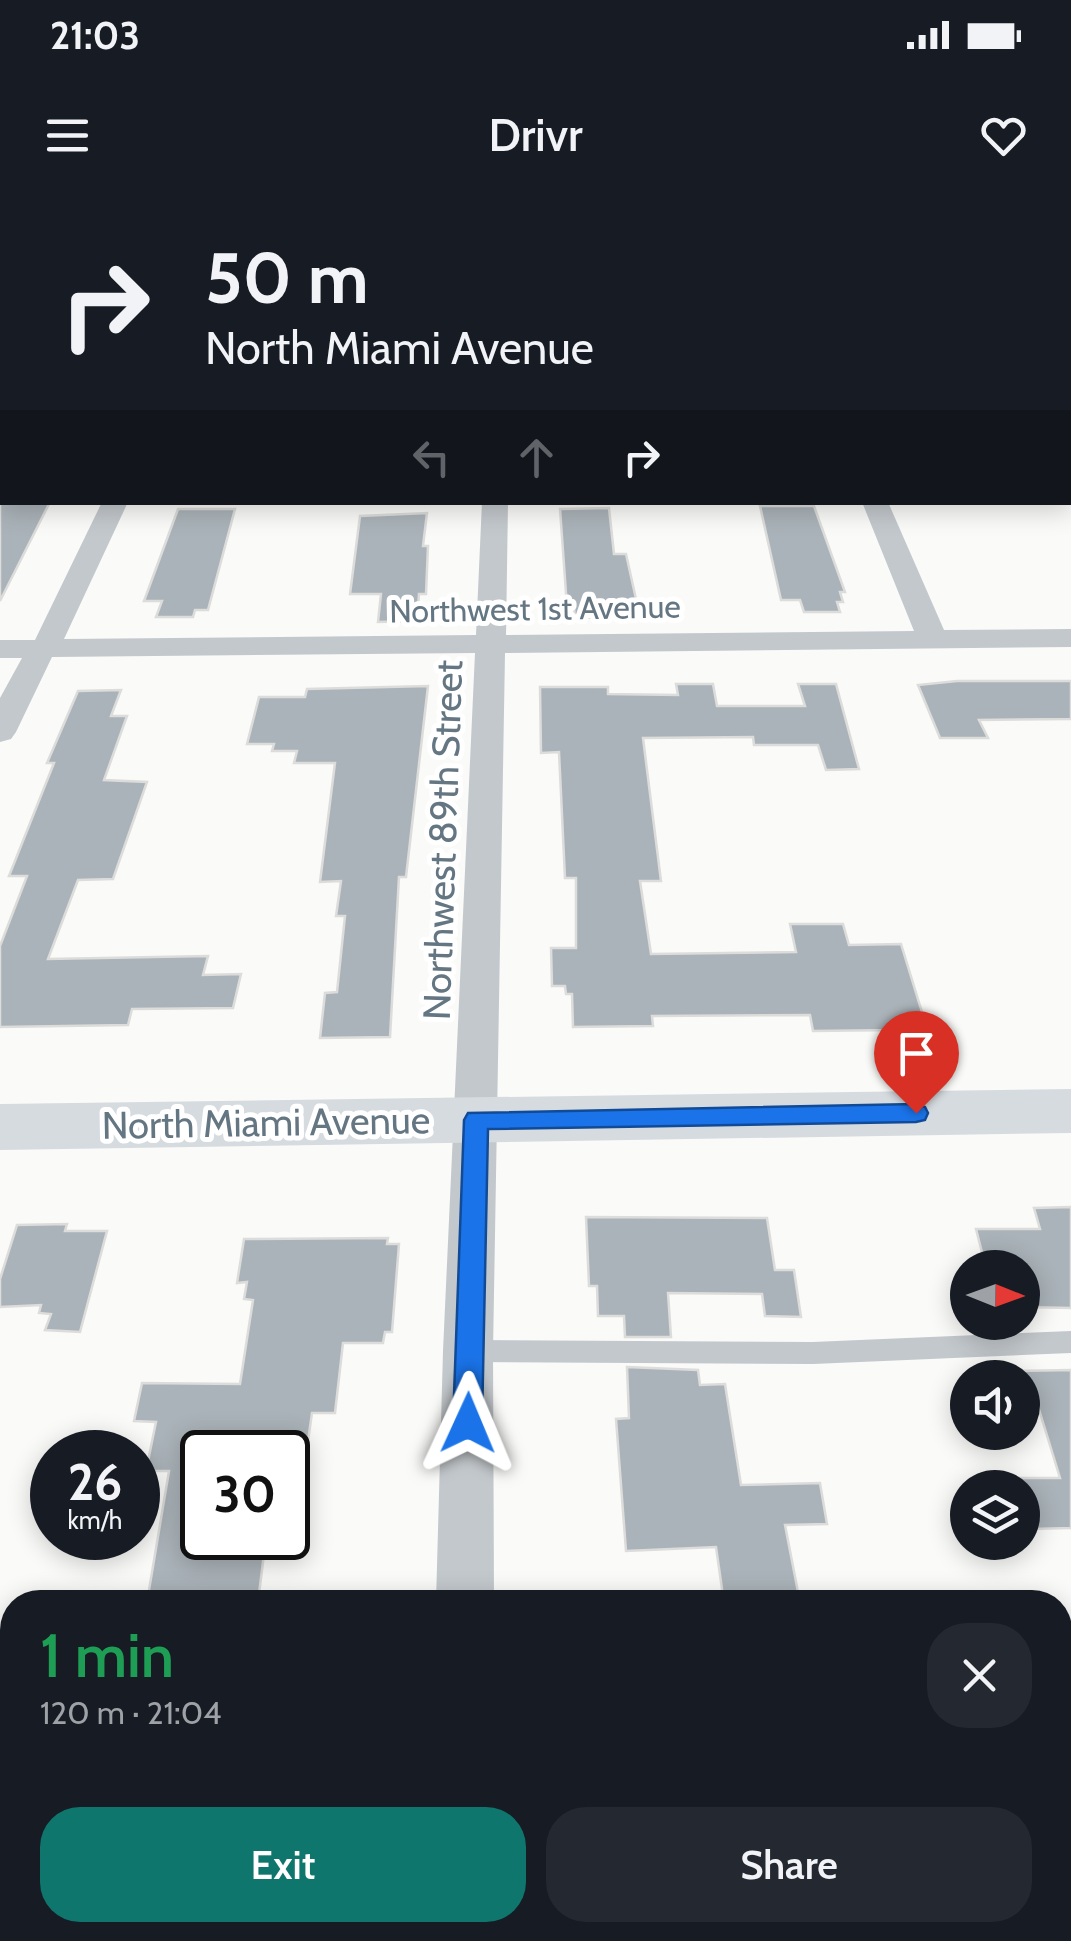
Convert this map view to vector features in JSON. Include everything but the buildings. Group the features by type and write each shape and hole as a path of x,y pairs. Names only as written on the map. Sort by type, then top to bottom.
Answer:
{"main road":[{"name":"North Miami Avenue","path":"0,1127 1071,1111"}],"street":[{"path":"0,732 56,630 114,505"},
{"name":"Northwest 89th Street","path":"465,1590 468,1351 495,505"},
{"path":"876,505 933,640"},
{"name":"Northwest 1st Avenue","path":"0,649 1071,638"}],"lane":[{"path":"468,1351 812,1353 1071,1342"}],"route":[{"path":"468,1423 476,1120 916,1113"}]}
